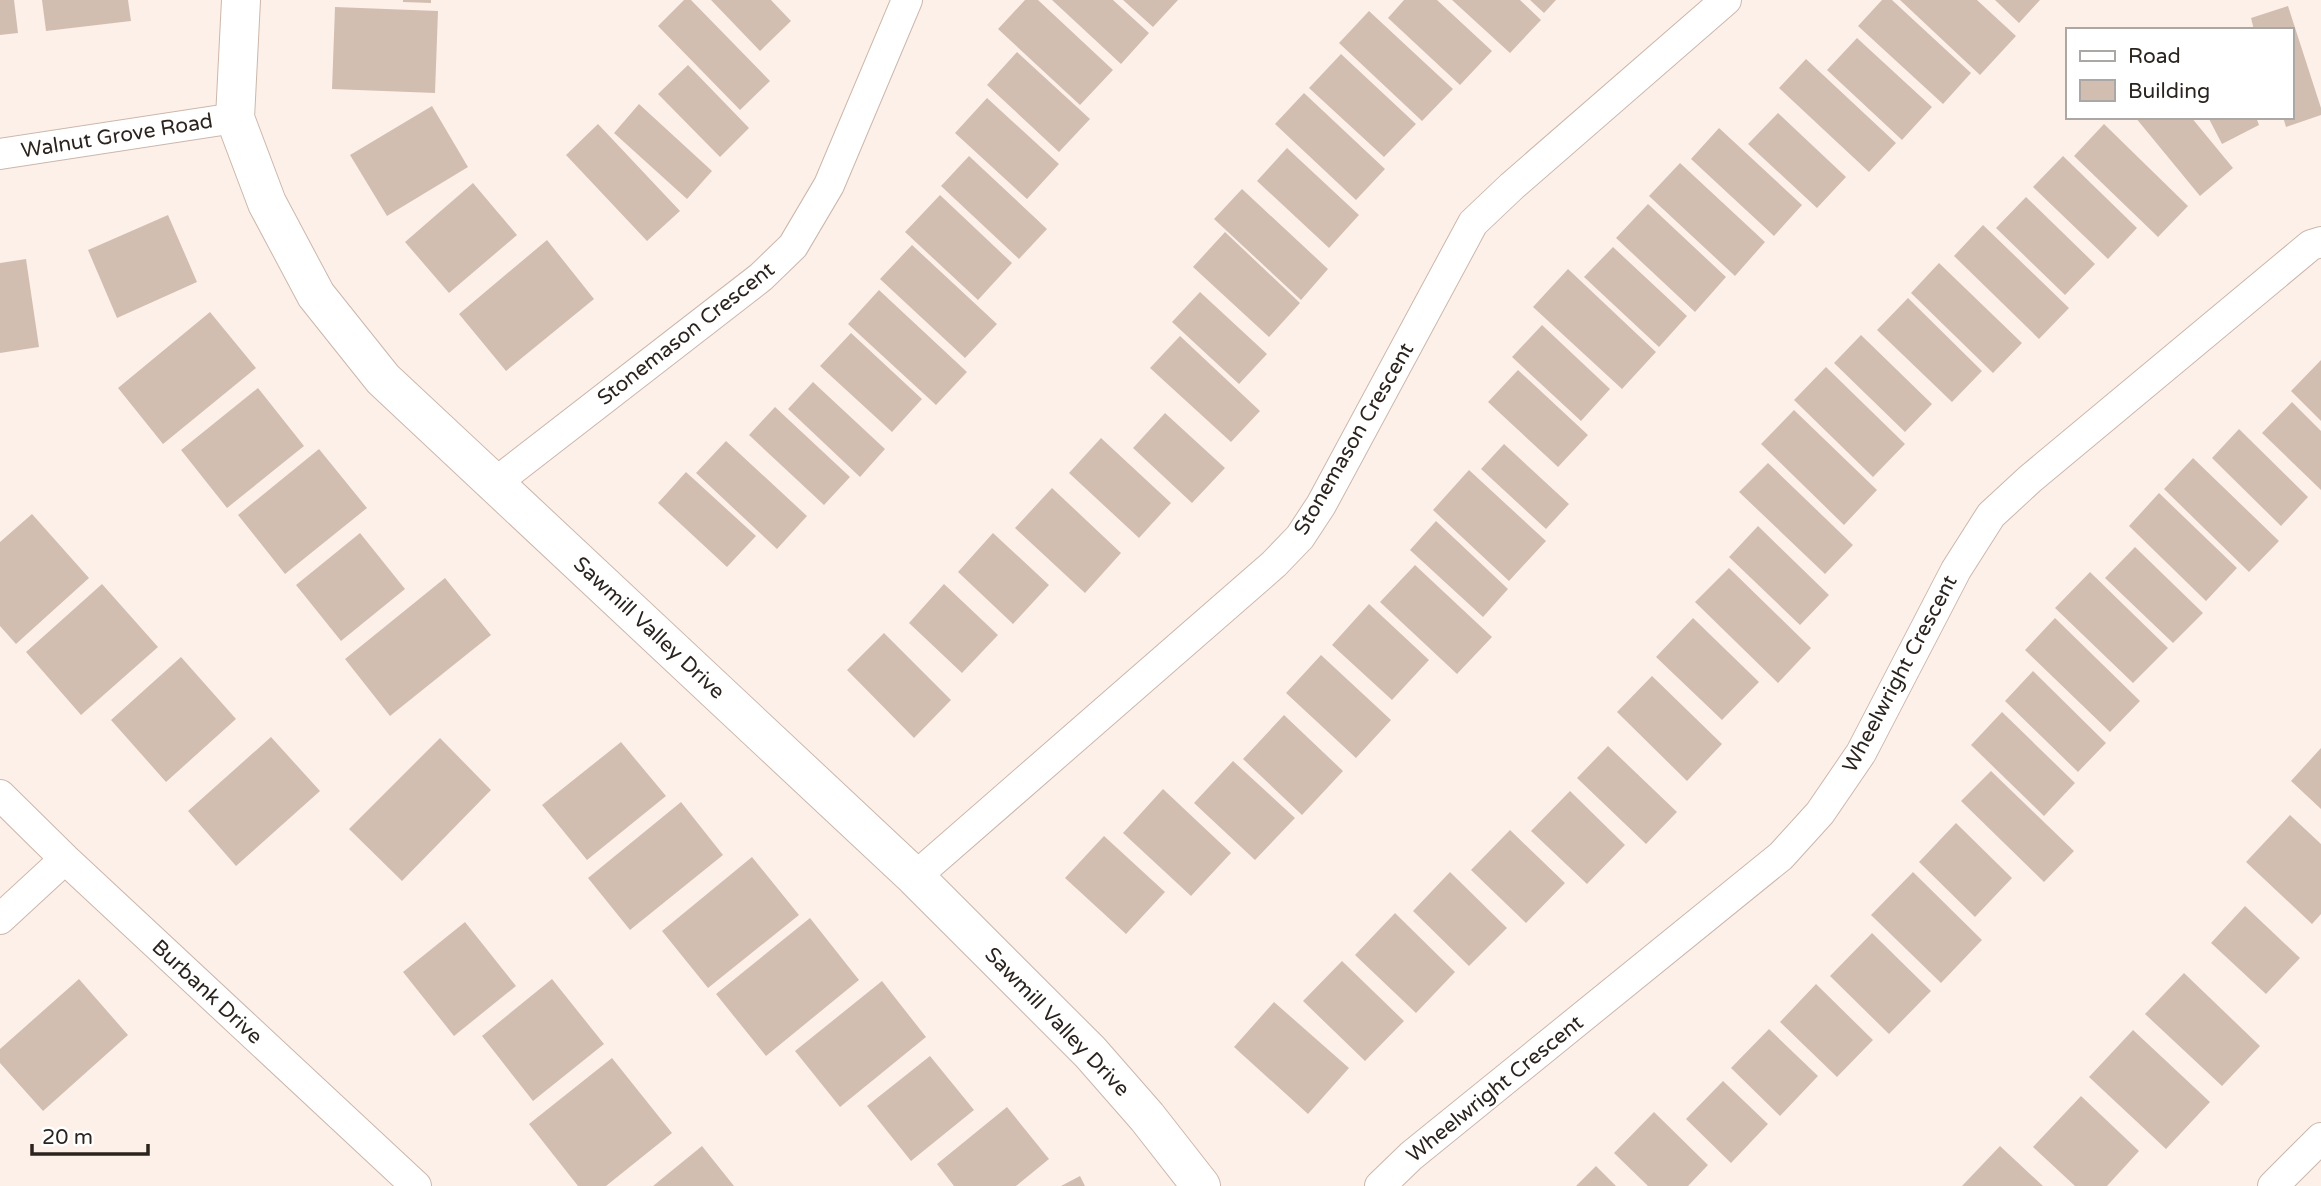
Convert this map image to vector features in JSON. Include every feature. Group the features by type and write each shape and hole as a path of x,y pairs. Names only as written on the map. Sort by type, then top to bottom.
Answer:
{"street":[{"name":"Sawmill Valley Drive","path":"241,0 235,118 267,203 316,295 383,379 915,877 1090,1052 1147,1117 1201,1186"},
{"name":"Stonemason Crescent","path":"495,483 761,278 793,246 829,185 907,0"},
{"name":"Stonemason Crescent","path":"915,877 1264,573 1300,537 1321,505 1473,223 1726,0"},
{"name":"Walnut Grove Road","path":"0,153 235,118"},
{"name":"Wheelwright Crescent","path":"1380,1186 1411,1156 1781,856 1820,813 1861,753 1956,570 1991,515 2030,479 2311,245 2321,242"},
{"name":"Burbank Drive","path":"0,795 65,859 416,1186"},
{"path":"0,919 65,859"},
{"path":"2273,1186 2321,1138"}],"building":[{"path":"0,0 14,0 18,33 0,35"},
{"path":"42,0 128,0 131,21 46,31"},
{"path":"431,0 431,3 403,2"},
{"path":"684,0 691,0 770,81 740,110 658,26"},
{"path":"711,0 771,0 791,21 760,51"},
{"path":"1025,0 1038,0 1113,70 1080,105 998,29"},
{"path":"1052,0 1113,0 1149,33 1121,64"},
{"path":"1123,0 1178,0 1153,27"},
{"path":"1404,0 1437,0 1492,51 1460,85 1388,18"},
{"path":"1452,0 1520,0 1541,20 1510,53"},
{"path":"1530,0 1556,0 1544,13"},
{"path":"1882,0 1892,0 1971,73 1943,104 1858,26"},
{"path":"1900,0 1977,0 2016,36 1980,75"},
{"path":"1995,0 2040,0 2019,23"},
{"path":"2288,6 2321,115 2286,127 2284,119 2293,119 2293,28 2254,28 2251,18"},
{"path":"335,7 438,11 435,93 332,89"},
{"path":"1369,11 1453,89 1422,121 1339,43"},
{"path":"1857,38 1932,107 1902,140 1827,70"},
{"path":"1017,52 1090,119 1059,152 987,85"},
{"path":"1341,54 1416,124 1384,157 1309,88"},
{"path":"1806,59 1896,143 1869,172 1779,88"},
{"path":"688,65 749,128 720,157 658,94"},
{"path":"1304,93 1385,169 1356,200 1275,124"},
{"path":"987,98 1059,164 1027,199 955,133"},
{"path":"639,104 712,171 687,199 614,133"},
{"path":"432,106 468,167 387,216 350,155"},
{"path":"1778,113 1846,177 1817,208 1748,144"},
{"path":"2137,119 2193,119 2233,168 2200,196"},
{"path":"2209,119 2257,119 2259,125 2222,144"},
{"path":"598,124 680,211 647,241 566,155"},
{"path":"2104,124 2188,206 2158,237 2074,156"},
{"path":"1719,128 1802,205 1774,236 1691,159"},
{"path":"1287,148 1359,215 1329,248 1257,181"},
{"path":"969,156 1047,229 1019,259 941,186"},
{"path":"2063,156 2137,228 2108,259 2033,187"},
{"path":"1680,163 1765,242 1735,276 1649,196"},
{"path":"473,183 517,235 449,293 405,242"},
{"path":"1242,189 1328,269 1301,300 1214,219"},
{"path":"940,195 1012,263 978,300 905,232"},
{"path":"2026,197 2095,264 2065,295 1996,228"},
{"path":"1648,204 1726,277 1695,312 1616,238"},
{"path":"168,215 197,282 117,318 88,250"},
{"path":"1983,225 2069,308 2039,339 1954,256"},
{"path":"1225,232 1300,303 1269,337 1193,267"},
{"path":"547,240 594,299 506,371 459,314"},
{"path":"912,245 997,324 965,358 880,279"},
{"path":"1613,247 1687,316 1659,347 1584,277"},
{"path":"26,259 39,347 0,353 0,263"},
{"path":"1939,263 2022,343 1993,373 1911,293"},
{"path":"1568,269 1656,352 1622,389 1533,307"},
{"path":"879,290 967,372 936,405 848,324"},
{"path":"1200,292 1267,354 1239,384 1172,322"},
{"path":"1908,298 1982,371 1952,402 1877,330"},
{"path":"210,312 256,368 163,444 118,388"},
{"path":"1542,325 1610,389 1581,421 1512,357"},
{"path":"851,333 922,399 892,432 820,366"},
{"path":"1861,335 1932,404 1905,432 1834,363"},
{"path":"1180,336 1260,411 1231,442 1150,368"},
{"path":"2321,360 2321,421 2291,391"},
{"path":"1826,367 1905,444 1873,477 1794,400"},
{"path":"1518,370 1588,435 1558,467 1488,402"},
{"path":"813,382 885,449 860,477 788,409"},
{"path":"258,388 304,446 227,508 181,450"},
{"path":"2292,402 2321,431 2321,490 2262,433"},
{"path":"775,407 850,477 824,505 749,435"},
{"path":"1794,410 1877,490 1844,525 1761,444"},
{"path":"1165,413 1225,468 1192,503 1133,448"},
{"path":"2239,429 2308,497 2281,526 2212,458"},
{"path":"1101,438 1171,503 1139,538 1069,473"},
{"path":"726,441 807,516 777,549 696,473"},
{"path":"1504,444 1569,504 1546,529 1481,469"},
{"path":"319,449 367,508 285,574 238,515"},
{"path":"2193,458 2279,541 2249,572 2164,489"},
{"path":"1768,463 1853,545 1825,574 1739,492"},
{"path":"1469,470 1546,541 1509,581 1433,510"},
{"path":"686,472 756,536 727,567 658,503"},
{"path":"1052,488 1121,553 1085,593 1015,528"},
{"path":"2159,493 2237,568 2206,601 2129,526"},
{"path":"32,514 89,578 16,644 0,626 0,542"},
{"path":"1436,521 1508,589 1483,617 1410,550"},
{"path":"1758,526 1829,595 1800,625 1729,557"},
{"path":"360,533 405,589 341,641 296,585"},
{"path":"993,533 1049,585 1013,624 958,572"},
{"path":"2135,547 2203,613 2173,643 2105,578"},
{"path":"1415,565 1492,637 1457,674 1380,602"},
{"path":"1729,568 1811,648 1778,683 1695,602"},
{"path":"2090,572 2168,648 2133,683 2055,608"},
{"path":"445,578 491,635 390,716 345,659"},
{"path":"102,584 158,647 81,715 26,652"},
{"path":"944,584 998,635 962,673 909,623"},
{"path":"1369,604 1429,660 1392,700 1332,645"},
{"path":"1693,618 1759,682 1722,720 1656,657"},
{"path":"2055,618 2140,701 2110,732 2025,650"},
{"path":"884,633 951,700 914,738 847,670"},
{"path":"1321,655 1391,720 1356,758 1286,693"},
{"path":"181,657 236,719 166,782 111,720"},
{"path":"2033,671 2106,743 2078,772 2005,701"},
{"path":"1652,676 1722,744 1687,781 1617,712"},
{"path":"2002,712 2075,783 2044,816 1971,745"},
{"path":"1284,715 1343,771 1302,815 1243,759"},
{"path":"271,737 320,791 236,866 188,811"},
{"path":"440,738 491,790 402,881 349,829"},
{"path":"621,742 666,796 587,860 542,805"},
{"path":"1608,746 1677,812 1646,844 1577,778"},
{"path":"2321,748 2321,809 2291,781"},
{"path":"1233,761 1295,818 1255,860 1194,803"},
{"path":"1991,771 2074,851 2044,882 1961,801"},
{"path":"1163,789 1231,853 1191,896 1123,833"},
{"path":"1570,791 1625,845 1587,884 1531,831"},
{"path":"681,802 723,855 630,930 588,878"},
{"path":"2290,815 2321,844 2321,914 2312,924 2246,862"},
{"path":"1956,823 2012,878 1975,917 1919,862"},
{"path":"1510,830 1565,883 1526,923 1471,870"},
{"path":"1104,836 1165,892 1126,934 1065,878"},
{"path":"752,857 799,915 708,988 662,931"},
{"path":"1450,872 1507,928 1469,966 1413,911"},
{"path":"1913,872 1982,940 1941,983 1871,915"},
{"path":"2245,906 2300,958 2266,994 2211,943"},
{"path":"1395,913 1455,972 1416,1013 1355,955"},
{"path":"810,918 859,980 766,1056 716,994"},
{"path":"465,922 516,986 454,1036 403,972"},
{"path":"1872,933 1931,991 1889,1034 1830,976"},
{"path":"1342,961 1404,1021 1365,1061 1303,1001"},
{"path":"2184,973 2260,1046 2222,1086 2145,1014"},
{"path":"79,979 128,1035 43,1111 0,1063 0,1049"},
{"path":"552,979 604,1044 533,1101 482,1036"},
{"path":"882,981 926,1037 840,1107 795,1051"},
{"path":"1816,984 1873,1040 1837,1077 1780,1022"},
{"path":"1274,1002 1349,1068 1308,1114 1234,1047"},
{"path":"1769,1029 1818,1076 1780,1116 1731,1068"},
{"path":"2133,1030 2210,1102 2166,1149 2089,1077"},
{"path":"930,1056 974,1110 911,1161 867,1106"},
{"path":"612,1058 672,1133 606,1186 578,1186 529,1124"},
{"path":"1723,1081 1768,1124 1731,1163 1686,1119"},
{"path":"2081,1096 2139,1151 2107,1186 2075,1186 2033,1147"},
{"path":"1007,1107 1049,1159 1016,1186 954,1186 937,1164"},
{"path":"1654,1112 1708,1165 1688,1186 1648,1186 1614,1153"},
{"path":"702,1146 734,1186 653,1186"},
{"path":"2000,1146 2043,1186 1962,1186"},
{"path":"1596,1166 1616,1186 1576,1186"},
{"path":"1080,1176 1085,1186 1061,1186"}]}
